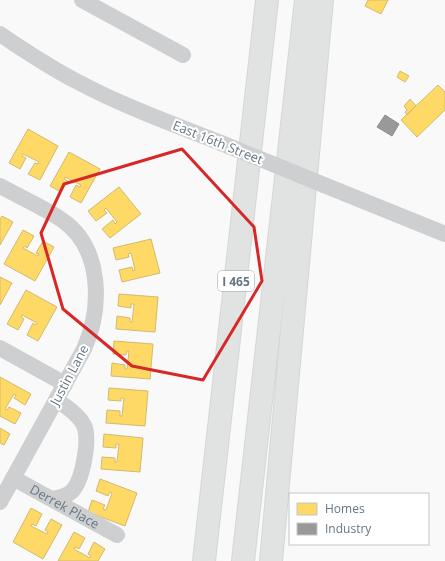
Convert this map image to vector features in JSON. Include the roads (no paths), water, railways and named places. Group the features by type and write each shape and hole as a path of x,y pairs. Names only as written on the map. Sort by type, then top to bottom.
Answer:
{"highway":[{"name":"I 465","path":"204,561 267,0"},
{"path":"243,561 306,0"},
{"path":"271,561 322,0"}],"street":[{"path":"82,0 183,55"},
{"name":"East 16th Street","path":"0,34 78,82 136,109 445,234"},
{"name":"Justin Lane","path":"0,186 66,224 81,240 93,267 96,293 91,331 84,350 0,502"},
{"path":"0,348 65,384"},
{"path":"52,499 71,492 77,484 82,470 86,439 85,426 77,416 56,400"},
{"name":"Derrek Place","path":"13,478 117,535"}]}
